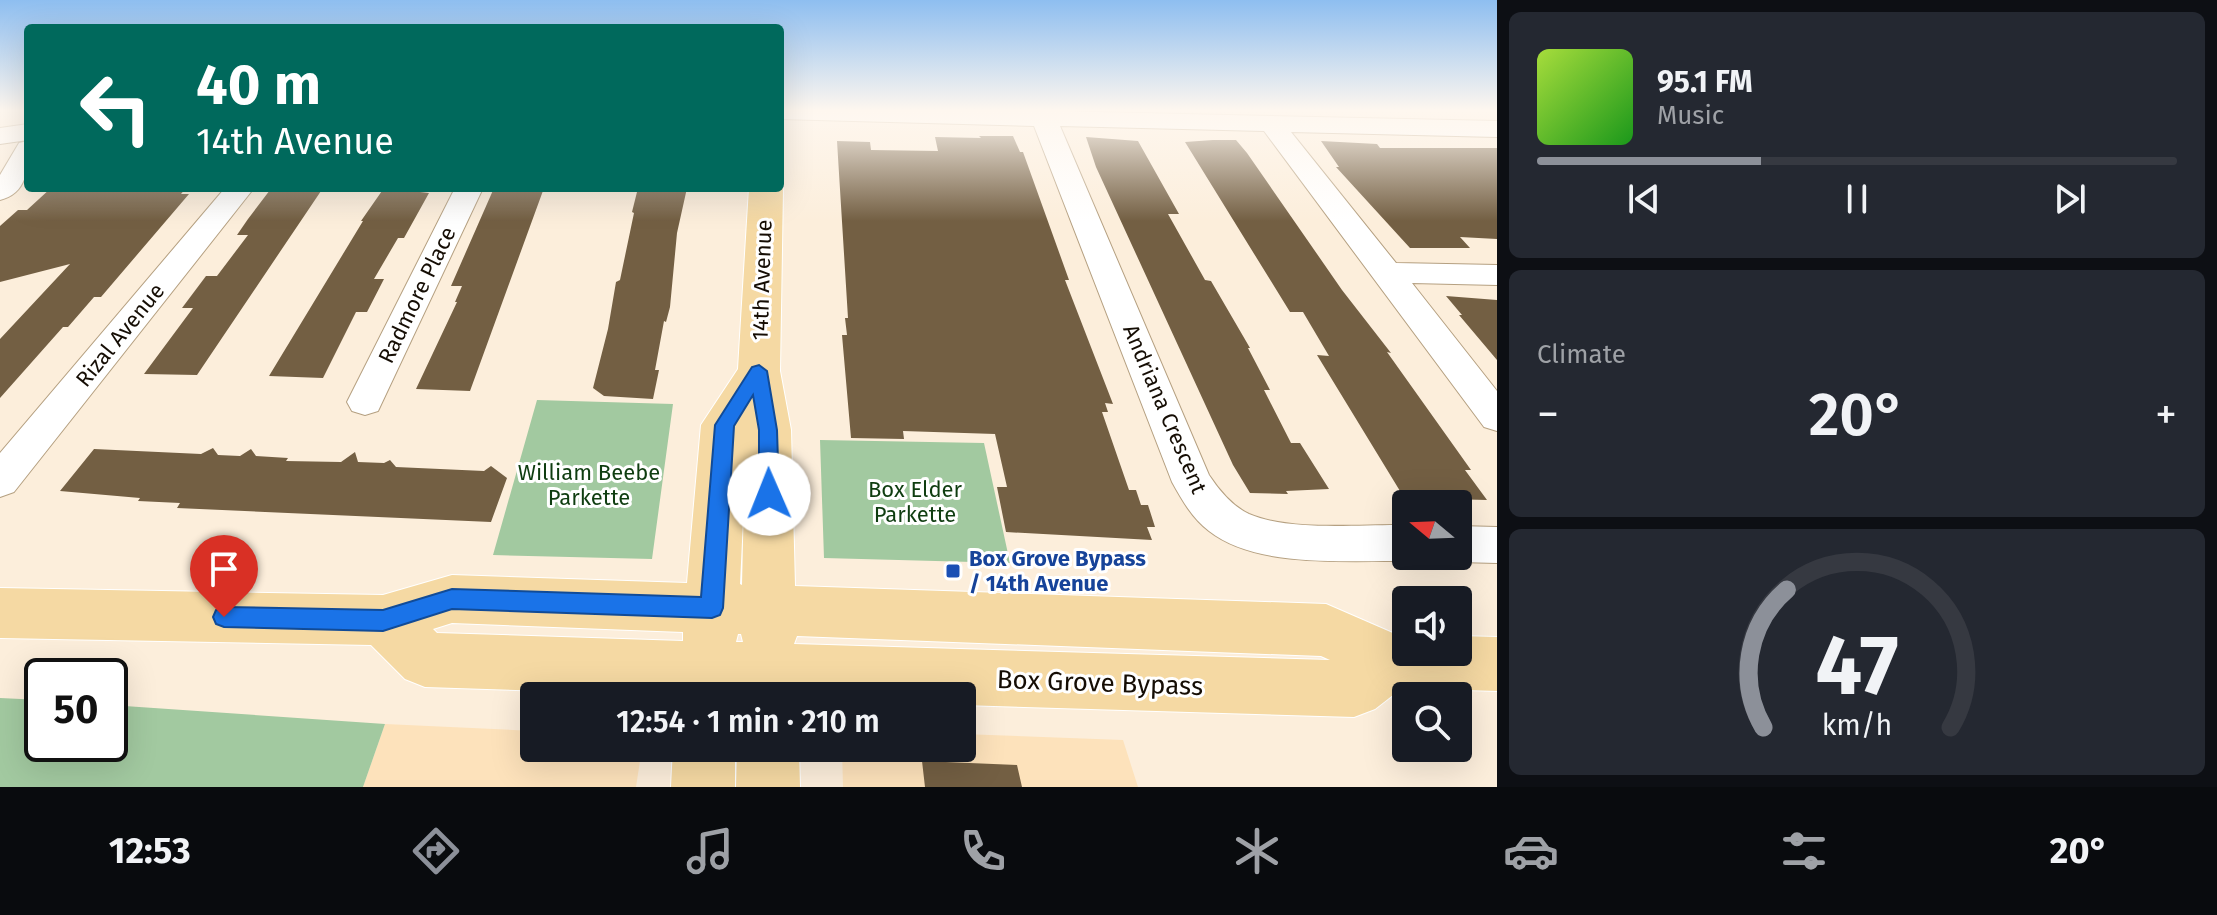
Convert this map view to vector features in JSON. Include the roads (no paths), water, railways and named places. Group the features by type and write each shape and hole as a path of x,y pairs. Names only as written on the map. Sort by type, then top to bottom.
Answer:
{"main road":[{"name":"14th Avenue","path":"766,192 759,371 768,430 769,682"},
{"name":"14th Avenue","path":"708,682 724,425 759,371"},
{"path":"0,613 383,620 452,599 769,609 1326,630 1392,661"},
{"name":"Box Grove Bypass","path":"383,620 425,660 696,682"},
{"name":"Box Grove Bypass","path":"976,686 1354,689 1392,661"},
{"path":"1472,663 1497,664"},
{"path":"703,787 704,762"},
{"path":"768,762 768,787"}],"street":[{"name":"Andriana Crescent","path":"1056,148 1192,482 1205,503 1233,526 1269,539 1392,543"},
{"path":"1290,148 1497,417"},
{"path":"0,192 24,157"},
{"name":"Rizal Avenue","path":"0,481 237,192"},
{"name":"Radmore Place","path":"365,402 467,192"},
{"path":"1387,273 1497,275"},
{"path":"1472,544 1497,545"}],"place":[{"name":"Box Grove Bypass / 14th Avenue","path":"953,571"}],"park label":[{"name":"William Beebe Parkette","path":"589,484"},
{"name":"Box Elder Parkette","path":"915,502"}]}
